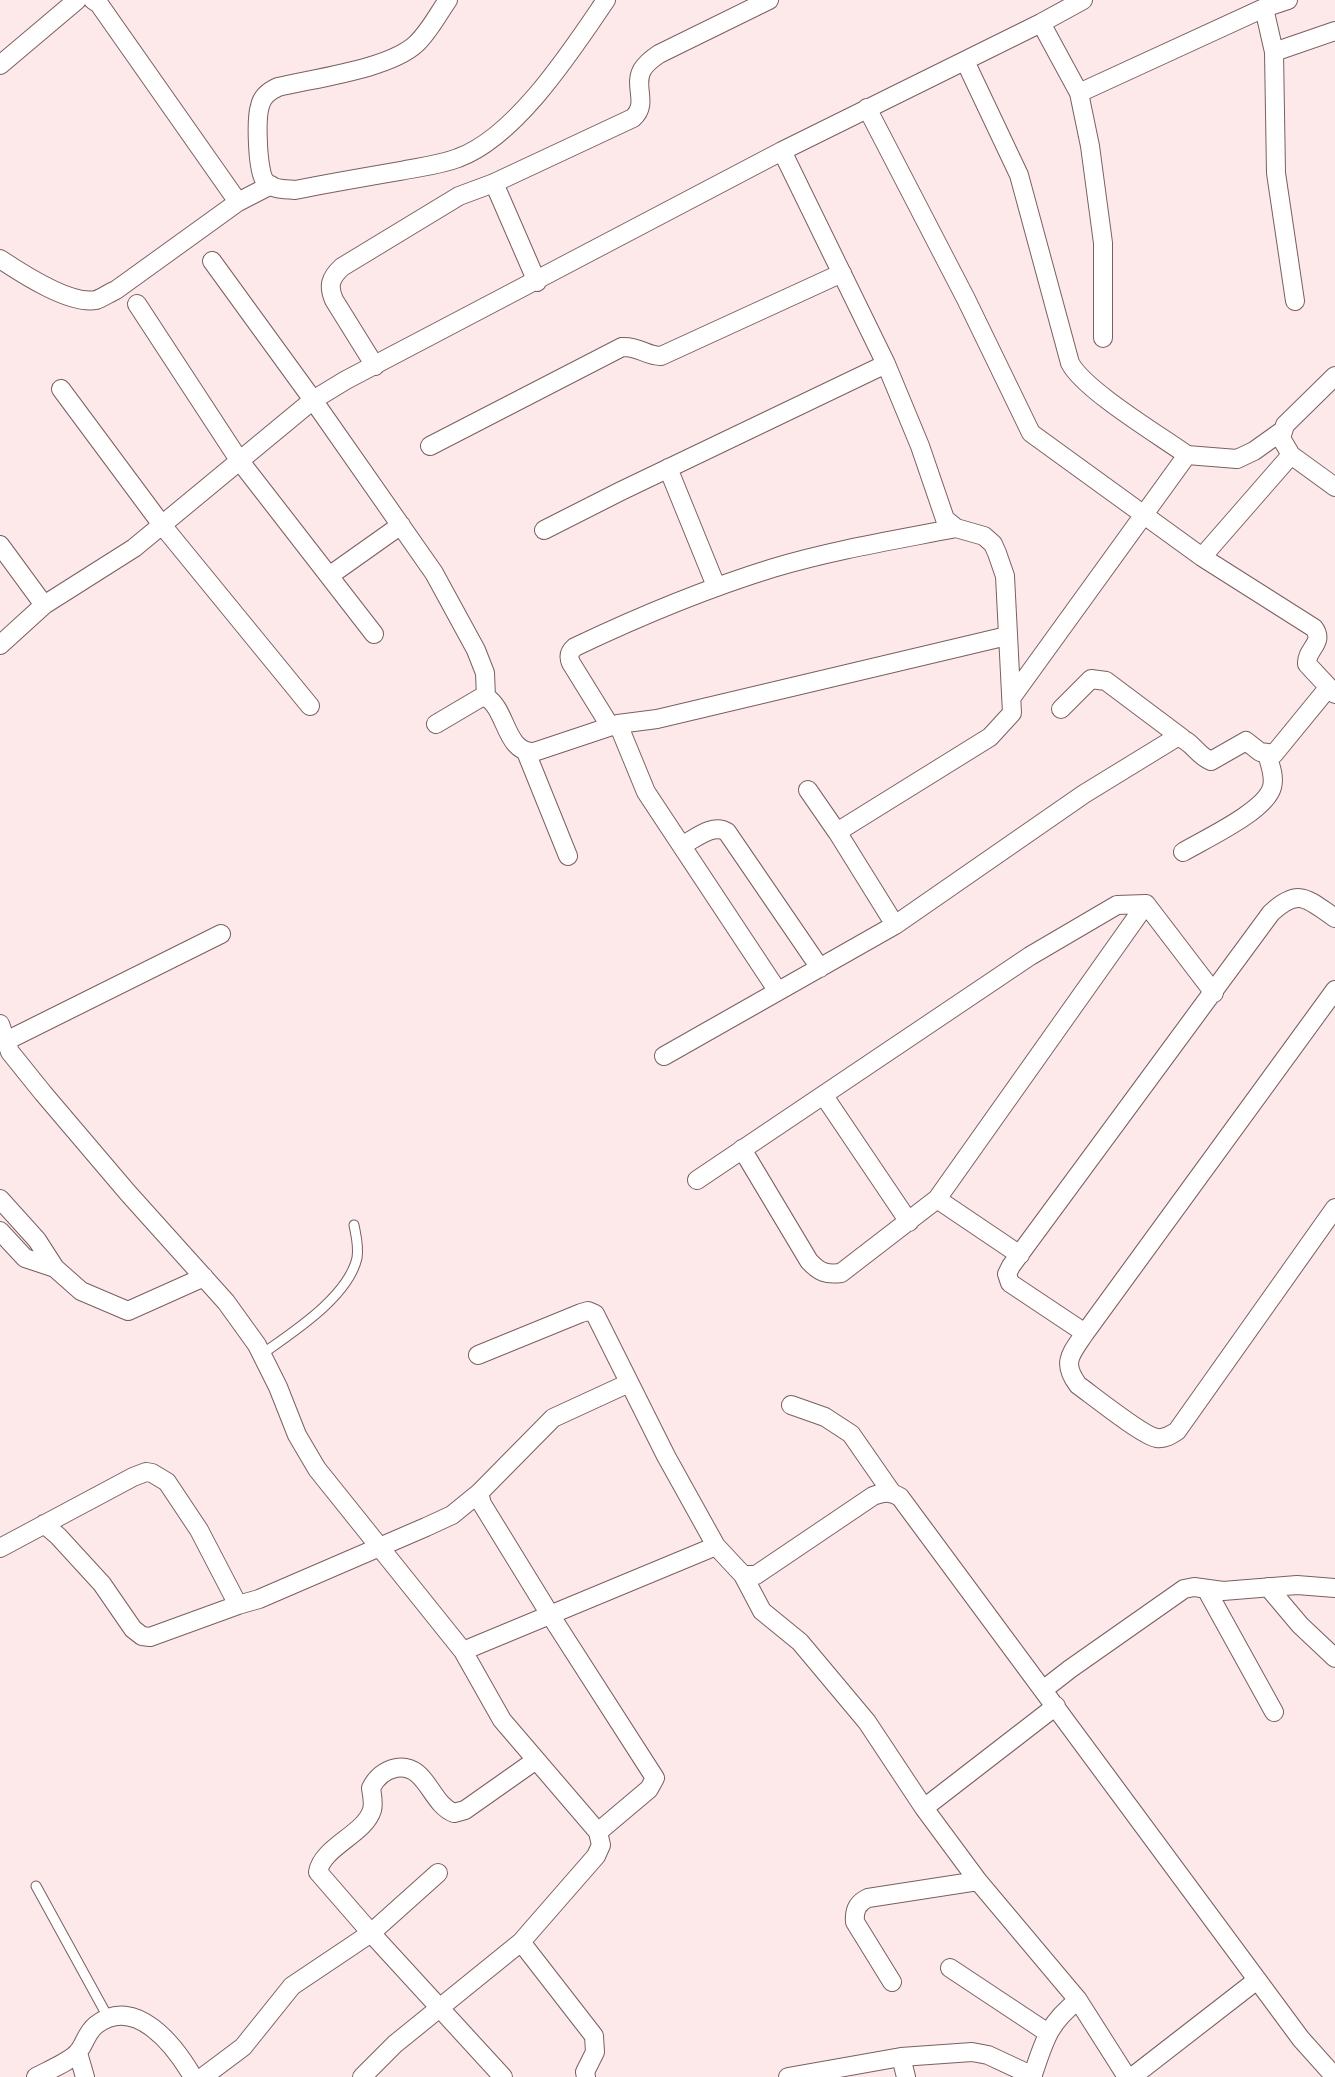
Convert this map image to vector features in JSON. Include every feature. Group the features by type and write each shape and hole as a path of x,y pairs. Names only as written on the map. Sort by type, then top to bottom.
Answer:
{"street":[{"path":"0,65 77,0"},
{"path":"93,0 99,4 238,202"},
{"path":"448,0 424,35 402,53 375,65 278,87 268,92 259,108 259,166 265,182 276,188 295,190 434,164 459,158 475,150 502,131 561,68 606,0"},
{"path":"375,366 334,300 330,289 335,274 459,196 494,183 633,118 642,106 640,75 646,64 659,54 769,0"},
{"path":"1046,0 1060,13"},
{"path":"0,645 44,605 134,548 313,400 782,151 1083,0"},
{"path":"1079,93 1264,8 1288,0"},
{"path":"1264,8 1274,52 1276,173 1295,301"},
{"path":"1041,23 1079,93 1104,243 1104,338"},
{"path":"1274,52 1335,31"},
{"path":"965,61 1019,175 1070,363 1074,372 1095,390 1187,455 1237,459 1254,451 1282,431 1335,376"},
{"path":"867,108 966,299 1031,433 1202,557 1314,628 1318,641 1306,658 1307,664 1332,691 1274,754 1266,754 1245,741 1211,761 1106,681 1098,678 1091,679 1061,709"},
{"path":"782,151 886,364 916,434 946,519 956,528 984,536 993,544 1004,576 1012,713 990,737 849,825 837,832 836,830"},
{"path":"494,183 537,282"},
{"path":"0,260 32,280 67,296 94,300 116,290 238,202 271,186"},
{"path":"212,261 434,573 476,650 485,673 486,697"},
{"path":"430,446 622,348 633,347 654,356 661,356 842,273"},
{"path":"138,304 239,460 374,634"},
{"path":"544,530 886,364"},
{"path":"61,389 162,525 310,706"},
{"path":"1282,431 1283,443 1291,455 1335,487"},
{"path":"1012,697 1187,455"},
{"path":"1202,557 1291,455"},
{"path":"668,468 716,586"},
{"path":"329,576 401,525"},
{"path":"776,990 639,780 614,725 568,657 575,647 649,612 716,586 776,567 849,549 956,528"},
{"path":"0,545 44,605"},
{"path":"436,724 486,697 495,704 520,750 534,752 614,725 657,719 1007,636"},
{"path":"664,1056 776,990 895,925 1084,794 1171,740 1182,738"},
{"path":"526,752 568,856"},
{"path":"1183,852 1267,799 1273,781 1266,754"},
{"path":"808,790 895,925"},
{"path":"683,845 714,828 727,832 820,968"},
{"path":"1085,1333 1010,1283 1007,1274 1092,1154 1271,913 1283,902 1295,897 1306,898 1335,918"},
{"path":"1146,904 1214,993"},
{"path":"697,1180 1030,956 1117,905 1146,904"},
{"path":"742,1149 809,1261 818,1270 829,1275 841,1272 937,1199 1146,904"},
{"path":"6,1041 221,934"},
{"path":"1335,990 1085,1333 1071,1355 1068,1364 1070,1375 1078,1385 1143,1431 1156,1438 1169,1437 1177,1431 1335,1208"},
{"path":"0,1024 10,1052 43,1093 226,1302 262,1354 304,1448 317,1469 463,1651 502,1720 598,1832 601,1845 596,1856 521,1942 395,2045 362,2077"},
{"path":"824,1096 909,1222"},
{"path":"0,1199 37,1240 55,1268 81,1291 128,1311 204,1277"},
{"path":"937,1199 1020,1255"},
{"path":"0,1231 25,1258 55,1268"},
{"path":"478,1355 589,1311 598,1319 666,1456 716,1546 743,1575 762,1611 809,1651 867,1723 924,1808 978,1881 1078,2000 1129,2077 1257,1980"},
{"path":"44,1524 102,1584 133,1629 142,1636 150,1637 259,1599 452,1515 479,1493 553,1418 629,1383"},
{"path":"791,1405 825,1417 851,1434 892,1493"},
{"path":"0,1548 146,1472 158,1475 167,1482 200,1530 238,1605"},
{"path":"479,1493 482,1504 549,1614 655,1778 649,1789 598,1832"},
{"path":"743,1575 756,1575 873,1496 892,1493 900,1497 1301,2039 1335,2077"},
{"path":"463,1651 716,1546"},
{"path":"1043,1690 1178,1592 1194,1587 1223,1591 1297,1585 1335,1588"},
{"path":"1268,1587 1300,1625 1335,1658"},
{"path":"1206,1589 1274,1712"},
{"path":"924,1808 1056,1706"},
{"path":"503,2077 318,1872 323,1860 370,1815 373,1804 371,1788 378,1778 391,1769 403,1767 422,1776 448,1811 459,1812 536,1760"},
{"path":"203,2077 243,2047 292,1986 371,1933 438,1873"},
{"path":"892,1982 855,1922 854,1913 860,1903 868,1898 978,1881"},
{"path":"521,1942 594,2036 595,2052 583,2075"},
{"path":"950,1968 1048,2033"},
{"path":"788,2077 901,2057 972,2052 988,2055 1032,2077 1055,2020 1078,2000"},
{"path":"36,2077 78,2053 85,2037 95,2026 119,2016 129,2017 150,2026 177,2051 193,2077"},
{"path":"78,2053 85,2077"},
{"path":"901,2057 906,2077"}],"lane":[{"path":"262,1354 320,1310 351,1274 357,1259 358,1244 354,1225"},
{"path":"36,1886 109,2018"}]}
